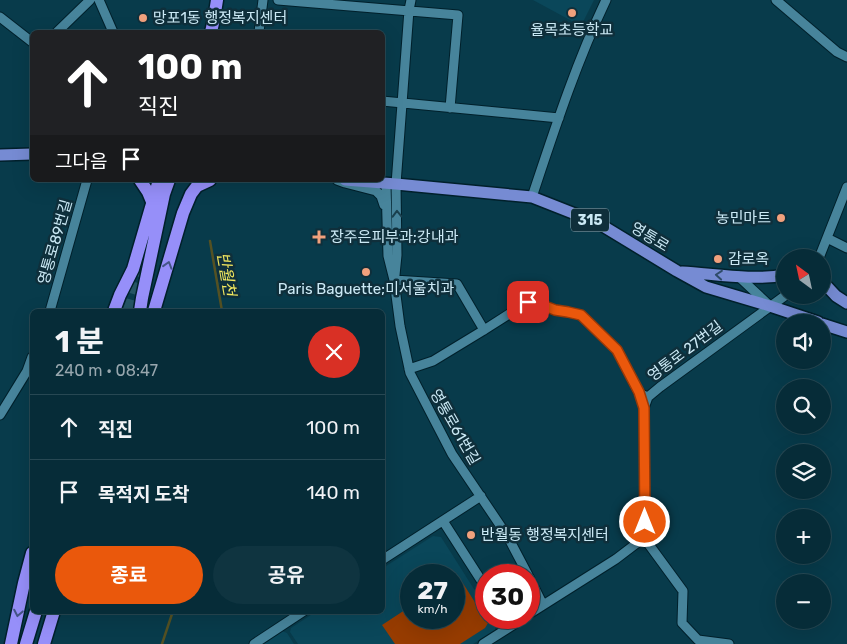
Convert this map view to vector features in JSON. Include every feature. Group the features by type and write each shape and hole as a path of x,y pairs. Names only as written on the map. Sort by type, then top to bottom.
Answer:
{"highway":[{"path":"211,30 217,0"},
{"path":"141,182 148,192 152,204"},
{"path":"115,309 133,269 158,182"},
{"path":"140,309 164,194 168,182"},
{"path":"155,309 183,213 191,194 197,186 206,182"},
{"path":"11,644 30,560"},
{"path":"26,644 35,614"},
{"path":"44,644 53,614"}],"main road":[{"path":"0,155 30,154"},
{"name":"영통로","path":"368,182 532,197 598,223 706,287 794,314"},
{"path":"677,271 776,277"},
{"path":"831,291 847,303"},
{"path":"831,327 847,332"}],"street":[{"path":"59,30 90,0"},
{"path":"99,0 112,30"},
{"path":"260,30 263,0"},
{"path":"278,0 458,15 450,108"},
{"path":"394,280 388,256 386,211 402,103 411,0"},
{"path":"532,197 591,32 606,0"},
{"path":"776,0 837,52 847,58"},
{"path":"0,18 30,40"},
{"path":"385,101 559,118"},
{"name":"영통로89번길","path":"51,309 86,182"},
{"path":"342,182 376,191 381,196 386,211"},
{"path":"391,184 398,255 394,280"},
{"path":"823,249 847,187"},
{"path":"827,238 847,248"},
{"path":"738,276 770,306"},
{"path":"394,280 457,284 484,330"},
{"name":"영통로61번길","path":"394,280 400,326 410,373 452,454 508,537 522,564"},
{"path":"409,369 433,361 528,302 535,302 555,310 581,315 617,350 639,392 644,408"},
{"name":"영통로 27번길","path":"642,535 645,522 644,408 648,397 776,302"},
{"path":"0,415 27,371 30,363"},
{"path":"639,392 648,397"},
{"path":"385,558 481,496"},
{"path":"443,521 475,571"},
{"path":"540,607 616,558 636,543 642,535 683,592 682,623 698,640 729,644"},
{"name":"영통로61번길","path":"540,599 543,605"},
{"path":"254,644 299,614"},
{"path":"483,644 506,629"}],"shaded area":[{"name":"율목초등학교","path":"533,0 594,0 581,26"},
{"path":"433,536 441,537 458,564 400,564 400,629 465,629 465,575 475,591 475,629 495,629 473,644 298,644 290,632 291,628 312,614 385,614 385,567"},
{"path":"465,587 475,602 475,629 483,629 460,644 395,644 382,625 400,613 400,629 465,629"},
{"path":"282,631 287,633 294,644 263,644"}],"waterway":[{"name":"반월천","path":"210,241 222,309"},
{"name":"반월천","path":"162,644 172,614"}],"tunnel":[{"path":"128,309 142,258"}],"place":[{"name":"율목초등학교","path":"572,13"},
{"name":"망포1동 행정복지센터","path":"143,18"},
{"name":"농민마트","path":"781,218"},
{"name":"장주은피부과;강내과","path":"319,237"},
{"name":"감로옥","path":"718,259"},
{"name":"Paris Baguette;미서울치과","path":"366,272"},
{"name":"반월동 행정복지센터","path":"471,535"}],"route":[{"path":"528,302 535,302 555,310 581,315 617,350 639,392 644,408 645,522"}]}
